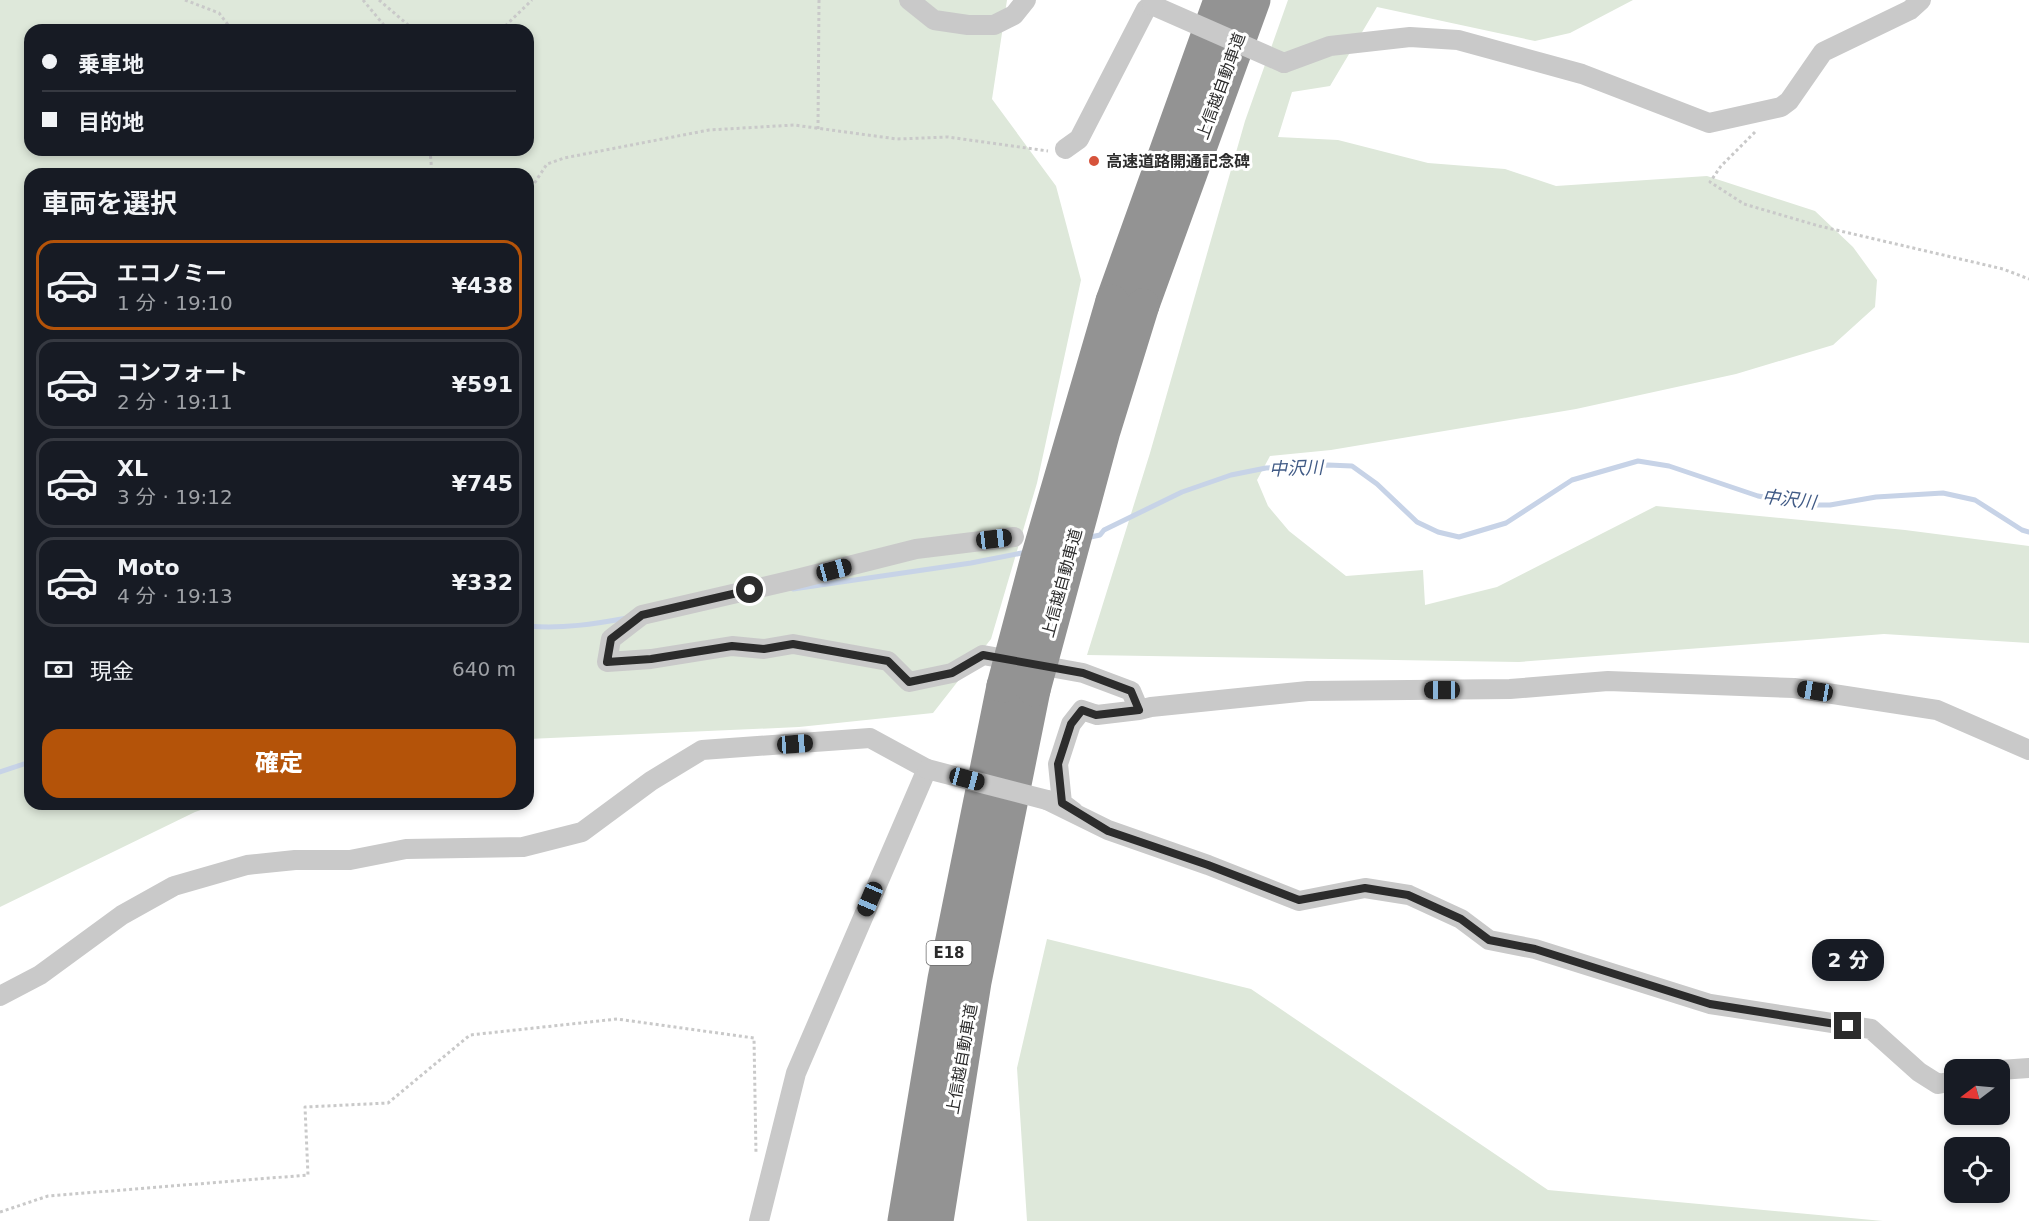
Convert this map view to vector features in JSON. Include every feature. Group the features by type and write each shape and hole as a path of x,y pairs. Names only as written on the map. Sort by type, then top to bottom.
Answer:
{"highway":[{"name":"上信越自動車道","path":"1128,303 1220,0"},
{"name":"上信越自動車道","path":"937,1221 1044,535 1128,303 1254,0"},
{"name":"上信越自動車道","path":"904,1221 944,979 1019,688"}],"street":[{"path":"909,0 934,20 968,25 994,25 1014,15 1026,0"},
{"path":"1065,149 1079,139 1146,9 1152,5 1284,63 1330,46 1410,37 1458,40 1582,74 1709,123 1781,107 1789,101 1823,52 1910,10 1921,0"},
{"path":"1014,537 916,549 642,615 611,639 607,662 651,659 732,646 764,649 793,644 888,661 909,682 952,673 983,655 1083,673 1131,691 1139,710"},
{"path":"1108,831 1062,803 1058,764 1071,724 1082,710 1096,715 1308,691 1510,689 1608,681 1794,688 1937,710 2029,750"},
{"path":"0,996 40,975 122,915 174,886 247,865 296,860 350,860 406,849 523,847 582,832 651,781 702,750 870,738 927,769 1047,800 1108,831 1208,865 1299,900 1365,888 1408,895 1461,919 1489,940 1535,949 1710,1004 1871,1029 1919,1072 1938,1084 1944,1083"},
{"path":"759,1221 796,1073 927,769"},
{"path":"2010,1070 2029,1068"}],"path":[{"path":"185,0 219,13 227,24"},
{"path":"363,0 383,24"},
{"path":"380,0 407,24"},
{"path":"507,24 532,0"},
{"path":"818,129 819,0"},
{"path":"1781,107 1721,166 1710,182 1744,204 1819,226 2003,269 2029,279"},
{"path":"534,184 547,164 564,158 709,130 794,125 897,139 948,137 999,142 1042,151 1065,149"},
{"path":"0,1212 48,1196 308,1175 305,1107 388,1103 470,1035 617,1019 754,1038 756,1164"}],"green space":[{"path":"0,0 1007,0 992,99 1056,186 1081,280 1037,483 991,639 933,713 799,727 534,739 534,168 24,168 24,810 201,810 0,907"},
{"path":"1288,0 1633,0 1570,33 1535,41 1377,7 1330,86 1292,92 1278,137 1338,140 1428,163 1505,169 1556,186 1707,176 1815,211 1853,247 1877,280 1875,307 1833,345 1736,374 1576,409 1331,450 1270,456 1257,480 1268,506 1289,531 1346,576 1423,570 1425,605 1497,587 1656,506 1905,530 2029,546 2029,643 1884,634 1519,662 1087,655 1150,453 1245,121"},
{"path":"1047,939 1251,989 1548,1190 1883,1221 1027,1221 1017,1068"}],"waterway":[{"name":"中沢川","path":"1086,538 1100,535 1104,530 1182,492 1231,475 1266,468 1328,465 1352,466 1377,484 1417,522 1438,532 1459,537 1506,523 1572,480 1638,461 1669,466 1758,496 1812,505 1830,505 1876,497 1943,493 1975,500 2022,530 2029,532"},
{"name":"中沢川","path":"793,589 971,563 1027,552"},
{"name":"中沢川","path":"534,626 578,625 627,618"},
{"name":"中沢川","path":"0,772 24,764"}],"place":[{"name":"高速道路開通記念碑","path":"1094,161"}],"route":[{"path":"750,590 642,615 611,639 607,662 651,659 732,646 764,649 793,644 888,661 909,682 952,673 983,655 1083,673 1131,691 1139,710 1096,715 1082,710 1071,724 1058,764 1062,803 1108,831 1208,865 1299,900 1365,888 1408,895 1461,919 1489,940 1535,949 1710,1004 1848,1026"}]}
